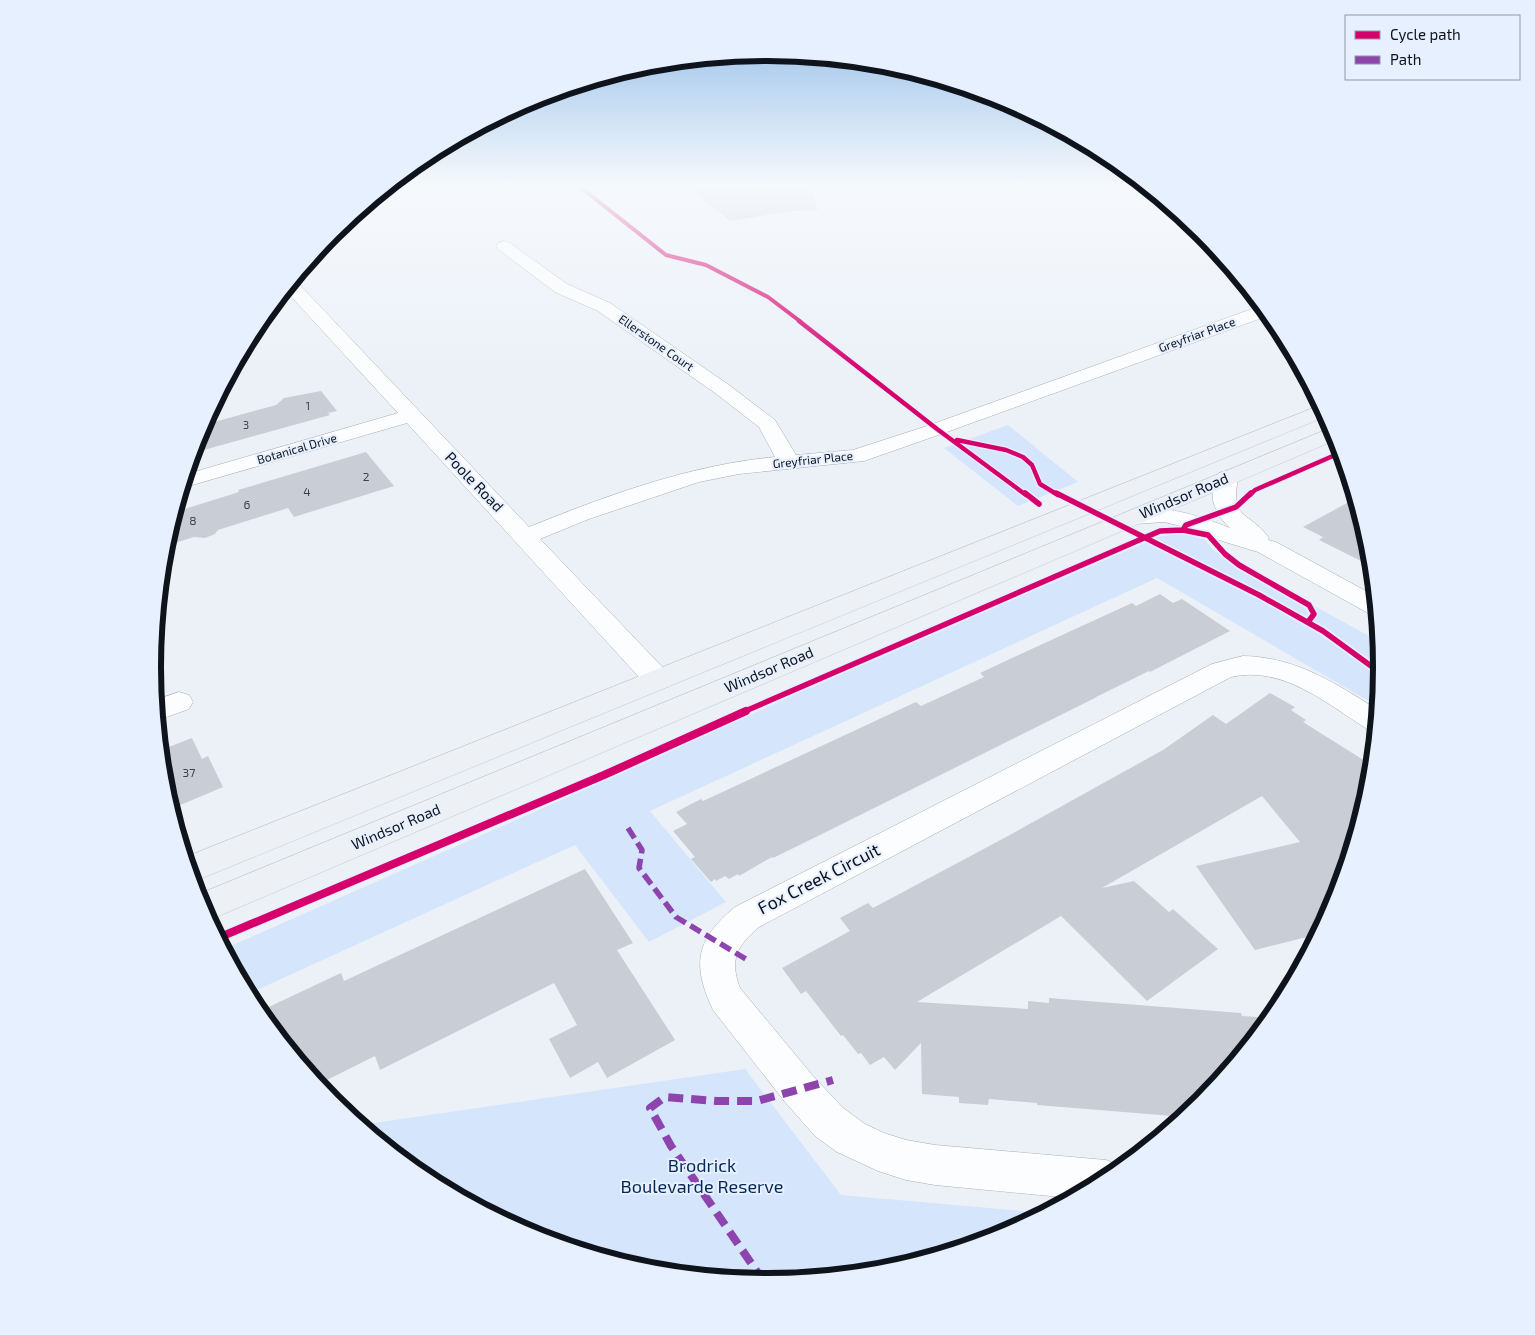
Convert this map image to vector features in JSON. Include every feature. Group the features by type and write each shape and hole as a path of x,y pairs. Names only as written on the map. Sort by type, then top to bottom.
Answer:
{"main road":[{"name":"Windsor Road","path":"195,868 1317,413"},
{"name":"Windsor Road","path":"209,905 1328,435"}],"street":[{"name":"Ellerstone Court","path":"507,248 561,288 604,307 730,395 768,424 789,463"},
{"name":"Poole Road","path":"294,289 410,416 526,536 658,680"},
{"name":"Greyfriar Place","path":"526,536 581,514 693,477 739,467 856,456 937,429 1259,313"},
{"name":"Botanical Drive","path":"191,480 410,416"},
{"path":"1227,478 1222,496 1228,512 1267,548"},
{"path":"1135,517 1150,515 1178,518 1205,525 1233,537 1267,548 1370,604"},
{"name":"Fox Creek Circuit","path":"1092,1180 935,1165 906,1160 878,1151 851,1138 829,1122 813,1105 726,999 719,986 716,972 717,957 722,941 733,927 747,917 1214,674 1234,666 1263,664 1293,673 1371,719"}],"green space":[{"path":"1008,425 1078,482 1018,506 944,448"},
{"path":"1185,533 1204,538 1213,550 1372,638 1374,668 1372,703 1157,578 650,811 726,902 649,942 575,845 255,991 229,947 647,762 791,696 1161,536"},
{"name":"Brodrick Boulevarde Reserve","path":"745,1069 841,1195 1034,1212 1000,1228 962,1242 886,1262 847,1269 768,1274 688,1269 611,1253 535,1228 464,1193 398,1148 369,1124"}],"building":[{"path":"321,391 337,411 328,413 330,415 201,451 213,422 276,405 284,398"},
{"path":"366,452 394,486 294,517 288,508 218,530 215,534 205,538 194,537 174,543 182,510 239,492 238,490"},
{"path":"1350,501 1364,563 1319,540 1323,537 1303,527"},
{"path":"1160,594 1173,603 1182,599 1230,631 772,857 739,876 738,874 729,879 725,876 711,882 691,859 695,857 673,831 687,824 676,812 701,799 703,801 916,702 921,706 984,677 980,673 1132,603 1136,606"},
{"path":"1270,693 1295,707 1291,710 1306,720 1303,722 1366,762 1353,824 1342,862 1328,900 1311,936 1255,950 1196,866 1300,842 1262,796 1102,888 1134,881 1169,912 1173,909 1218,949 1147,1001 1061,916 917,1002 1028,1009 1028,1001 1049,1003 1049,998 1241,1013 1242,1016 1262,1017 1223,1067 1174,1116 1037,1105 1037,1103 989,1099 988,1105 959,1103 959,1097 922,1094 921,1043 895,1070 884,1057 870,1065 861,1053 858,1054 843,1035 841,1036 806,991 801,994 782,968 850,931 840,918 868,903 873,908 1008,836 1163,750 1213,715 1226,724"},
{"path":"192,738 202,759 208,756 223,787 178,806 166,748"},
{"path":"585,869 633,943 617,950 675,1040 607,1078 598,1062 570,1078 549,1039 577,1025 554,983 380,1070 375,1056 325,1081 317,1067 314,1069 312,1067 266,1008 341,973 344,981"}],"marked path":[{"path":"628,828 642,850 639,868 676,917 749,961"},
{"path":"758,1274 671,1146 650,1108 665,1097 716,1101 757,1101 833,1080"}],"cycle path":[{"path":"658,248 666,255 706,265 768,297 937,429 1039,504"},
{"path":"957,440 1006,450 1023,457 1032,465 1037,481 1045,488 1259,595 1323,631 1374,668"},
{"path":"224,936 604,775 802,686 1160,531 1183,530 1186,525 1236,507 1255,490 1335,455"},
{"path":"1183,530 1208,535 1225,554 1239,565 1309,605 1314,614 1308,622"}]}
